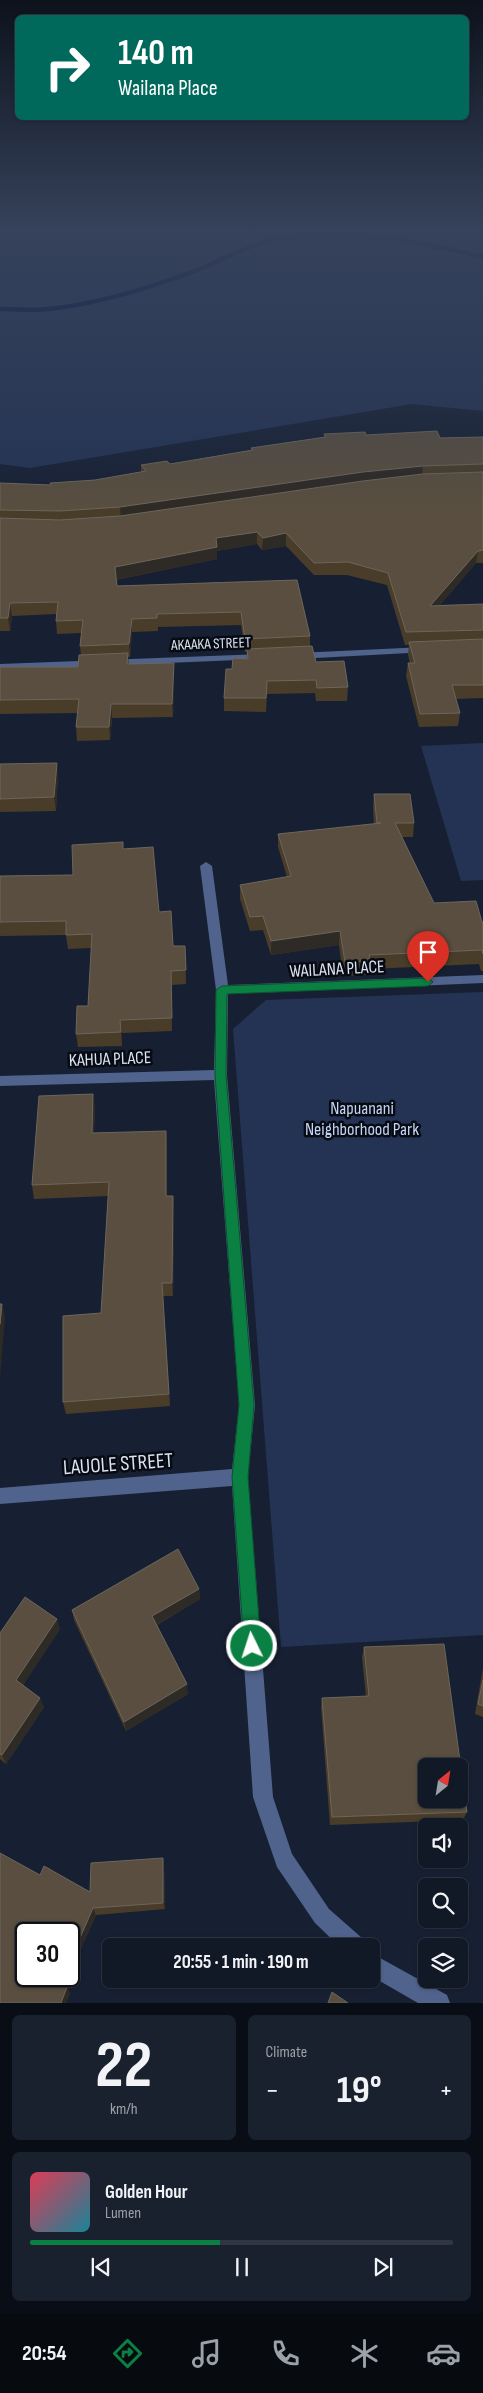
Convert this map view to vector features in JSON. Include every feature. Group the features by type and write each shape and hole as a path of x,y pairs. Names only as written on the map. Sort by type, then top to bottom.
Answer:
{"street":[{"name":"AKAAKA STREET","path":"0,667 434,650"},
{"path":"206,866 222,990 220,1075 247,1405 240,1477 263,1797 284,1860 322,1916 345,1938"},
{"name":"WAILANA PLACE","path":"222,990 483,979"},
{"name":"KAHUA PLACE","path":"0,1081 220,1075"},
{"name":"LAUOLE STREET","path":"0,1496 240,1477"},
{"path":"380,1969 439,2003"}],"green space":[{"path":"0,323 483,323 483,411 412,404 30,468 0,464"},
{"path":"483,743 483,880 461,881 421,746"},
{"name":"Napuanani Neighborhood Park","path":"483,992 483,1635 281,1647 233,1029 266,1000"}],"building":[{"path":"437,431 440,438 483,437 483,464 423,466 363,472 120,507 60,511 0,510 0,483 51,485 50,483 95,480 146,471 141,465 167,461 170,464 253,450 251,448 326,437 324,434 365,432 366,435"},
{"path":"483,472 483,550 478,551 430,606 483,604 483,630 406,632 388,573 348,562 314,563 286,533 263,538 257,532 216,538 217,547 115,567 117,586 297,580 310,636 245,639 241,612 157,614 157,618 132,619 129,644 80,646 83,620 56,621 58,602 10,603 8,618 0,618 0,518 60,520 120,516 363,481 423,474"},
{"path":"483,639 483,685 452,685 460,713 420,714 408,663 415,663 409,642"},
{"path":"312,646 316,662 344,661 348,687 317,688 316,680 267,681 266,698 224,698 226,669 232,669 233,658 248,659 247,649"},
{"path":"128,653 127,664 174,663 172,704 111,704 109,727 76,727 79,699 0,700 0,667 78,667 79,655"},
{"path":"57,763 54,797 0,799 0,764"},
{"path":"374,794 410,794 414,823 395,823 434,903 476,901 483,922 483,954 482,950 369,955 370,961 345,962 340,931 271,941 263,916 250,917 240,885 291,876 278,834 381,823 377,823"},
{"path":"123,842 123,849 153,847 159,912 171,911 173,946 185,946 186,970 171,971 172,1018 120,1020 121,1032 76,1034 77,1006 88,1006 92,934 66,935 66,921 0,922 0,876 73,875 72,845"},
{"path":"93,1094 92,1133 166,1131 166,1196 173,1196 172,1283 162,1283 169,1394 63,1402 63,1316 101,1313 109,1182 32,1185 39,1096"},
{"path":"0,1304 2,1304 0,1324"},
{"path":"178,1549 199,1589 152,1616 187,1684 124,1722 72,1610"},
{"path":"25,1597 57,1619 16,1680 40,1698 2,1755 0,1754 0,1633"},
{"path":"444,1644 460,1758 418,1758 418,1808 466,1808 467,1812 332,1817 322,1698 369,1696 364,1647"},
{"path":"483,1680 483,1706 478,1704"},
{"path":"0,1853 40,1875 44,1866 90,1892 91,1863 163,1858 163,1903 93,1908 80,1938 80,1922 15,1922 15,1987 67,1987 61,2003 0,2003"},
{"path":"332,1992 348,2003 328,2003"}],"route":[{"path":"252,1646 240,1477 247,1405 220,1075 222,990 317,988 428,982"}]}
